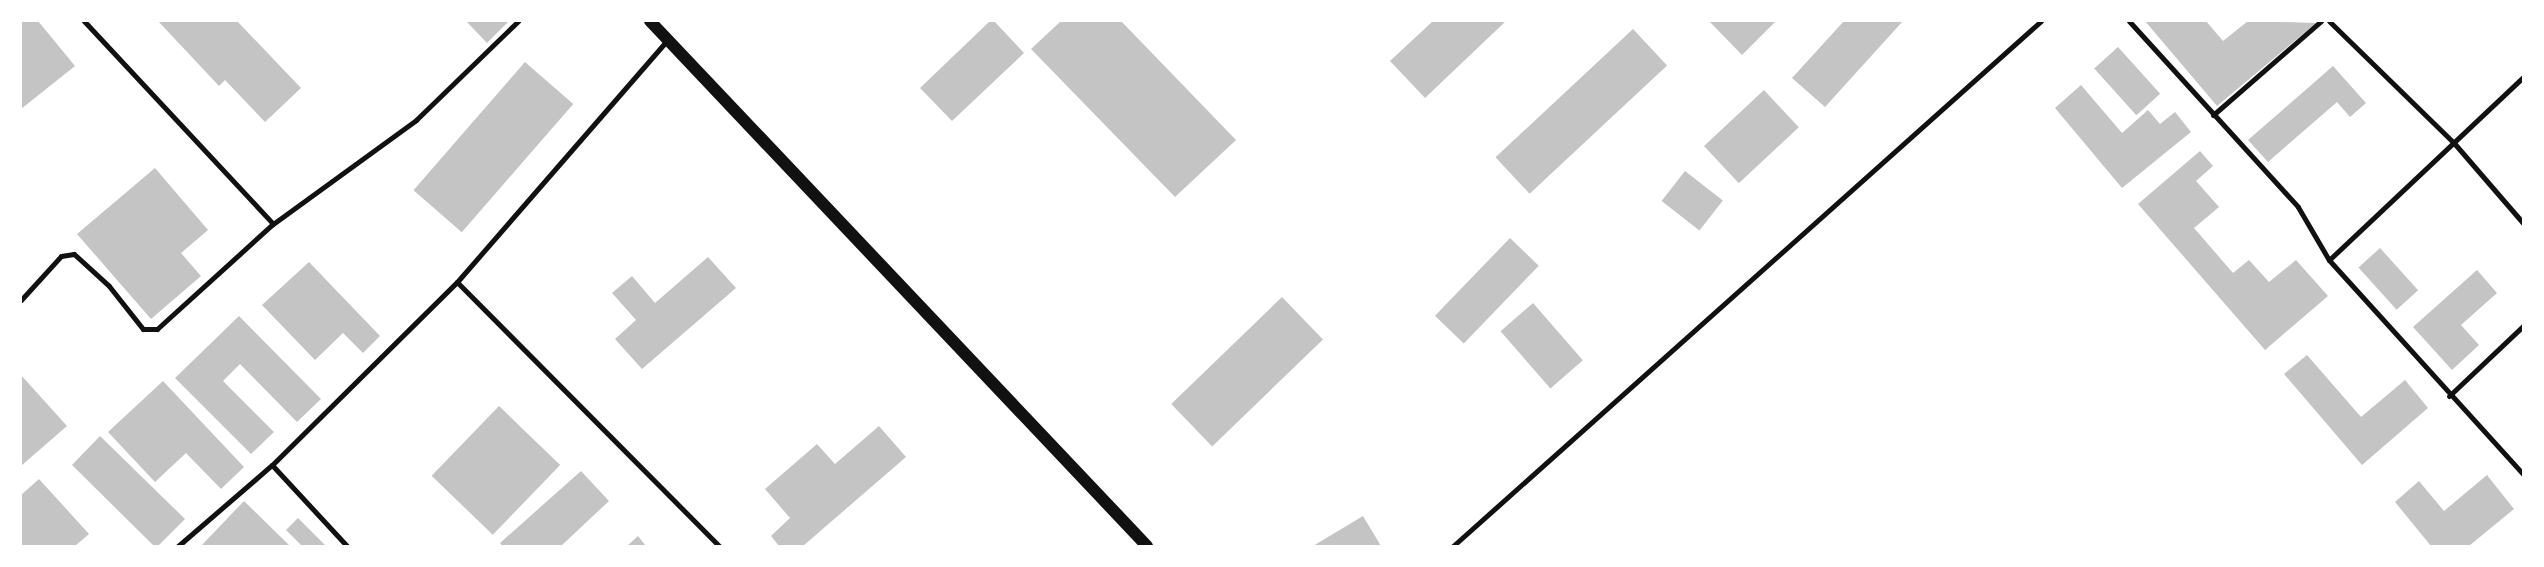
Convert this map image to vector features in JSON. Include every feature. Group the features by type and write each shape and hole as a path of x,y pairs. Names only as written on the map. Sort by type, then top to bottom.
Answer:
{"main road":[{"path":"650,21 1147,546"}],"street":[{"path":"84,21 273,224"},
{"path":"21,300 61,256 74,254 109,286 143,329 157,329 273,224 416,120 518,21"},
{"path":"1453,546 2041,21"},
{"path":"2129,21 2298,207 2329,260 2449,396 2523,474"},
{"path":"2214,115 2321,21"},
{"path":"2329,21 2454,143 2523,223"},
{"path":"178,546 272,465 457,282 667,39"},
{"path":"2329,260 2523,76"},
{"path":"457,282 719,546"},
{"path":"2449,396 2523,326"},
{"path":"272,465 347,546"}],"building":[{"path":"21,21 38,21 75,66 21,109"},
{"path":"158,21 237,21 301,88 265,122 225,80 219,86"},
{"path":"466,21 509,21 487,43"},
{"path":"990,21 994,21 1024,53 952,121 920,88"},
{"path":"1061,21 1121,21 1236,140 1175,197 1031,49"},
{"path":"1433,21 1506,21 1425,98 1390,61"},
{"path":"1709,21 1776,21 1742,55"},
{"path":"1844,21 1903,21 1825,107 1792,78"},
{"path":"2145,21 2206,21 2223,41 2248,21 2316,23 2217,106"},
{"path":"1633,29 1667,66 1530,194 1496,157"},
{"path":"2118,47 2160,94 2136,115 2094,68"},
{"path":"525,62 573,104 462,232 413,190"},
{"path":"2333,66 2366,103 2350,117 2337,102 2268,162 2248,140"},
{"path":"2081,85 2122,133 2148,110 2160,124 2175,112 2191,132 2122,188 2055,108"},
{"path":"1764,90 1799,127 1739,183 1704,146"},
{"path":"2200,151 2213,166 2196,181 2219,207 2194,228 2233,273 2249,260 2269,282 2296,260 2328,296 2265,350 2138,204"},
{"path":"155,168 208,230 181,253 201,276 151,319 77,234"},
{"path":"1685,171 1723,201 1699,230 1662,201"},
{"path":"1510,238 1539,266 1464,343 1435,316"},
{"path":"2380,248 2418,290 2397,310 2358,267"},
{"path":"708,257 736,288 642,369 615,339 636,320 612,293 632,276 655,303"},
{"path":"309,262 380,336 363,353 343,333 315,360 262,305"},
{"path":"2477,270 2497,293 2461,325 2479,345 2452,370 2413,327"},
{"path":"1282,297 1323,339 1212,446 1171,404"},
{"path":"1533,303 1583,360 1550,389 1501,331"},
{"path":"239,316 321,399 297,422 240,364 223,381 274,432 251,454 175,378"},
{"path":"2307,355 2361,417 2405,380 2428,408 2362,465 2284,374"},
{"path":"21,375 67,426 21,466"},
{"path":"163,381 244,467 221,489 186,453 155,482 108,432"},
{"path":"499,406 560,465 493,535 432,476"},
{"path":"879,426 906,457 803,546 779,546 771,536 790,518 765,489 817,444 835,464"},
{"path":"100,436 185,519 158,546 154,546 72,465"},
{"path":"581,471 609,501 561,546 502,546 500,543"},
{"path":"2487,475 2514,509 2469,546 2431,546 2395,502 2419,481 2444,511"},
{"path":"39,479 89,534 75,546 21,546 21,495"},
{"path":"244,501 290,546 201,546"},
{"path":"1363,516 1381,546 1313,546"},
{"path":"298,518 326,546 302,546 286,530"},
{"path":"638,536 646,546 627,546"}]}
